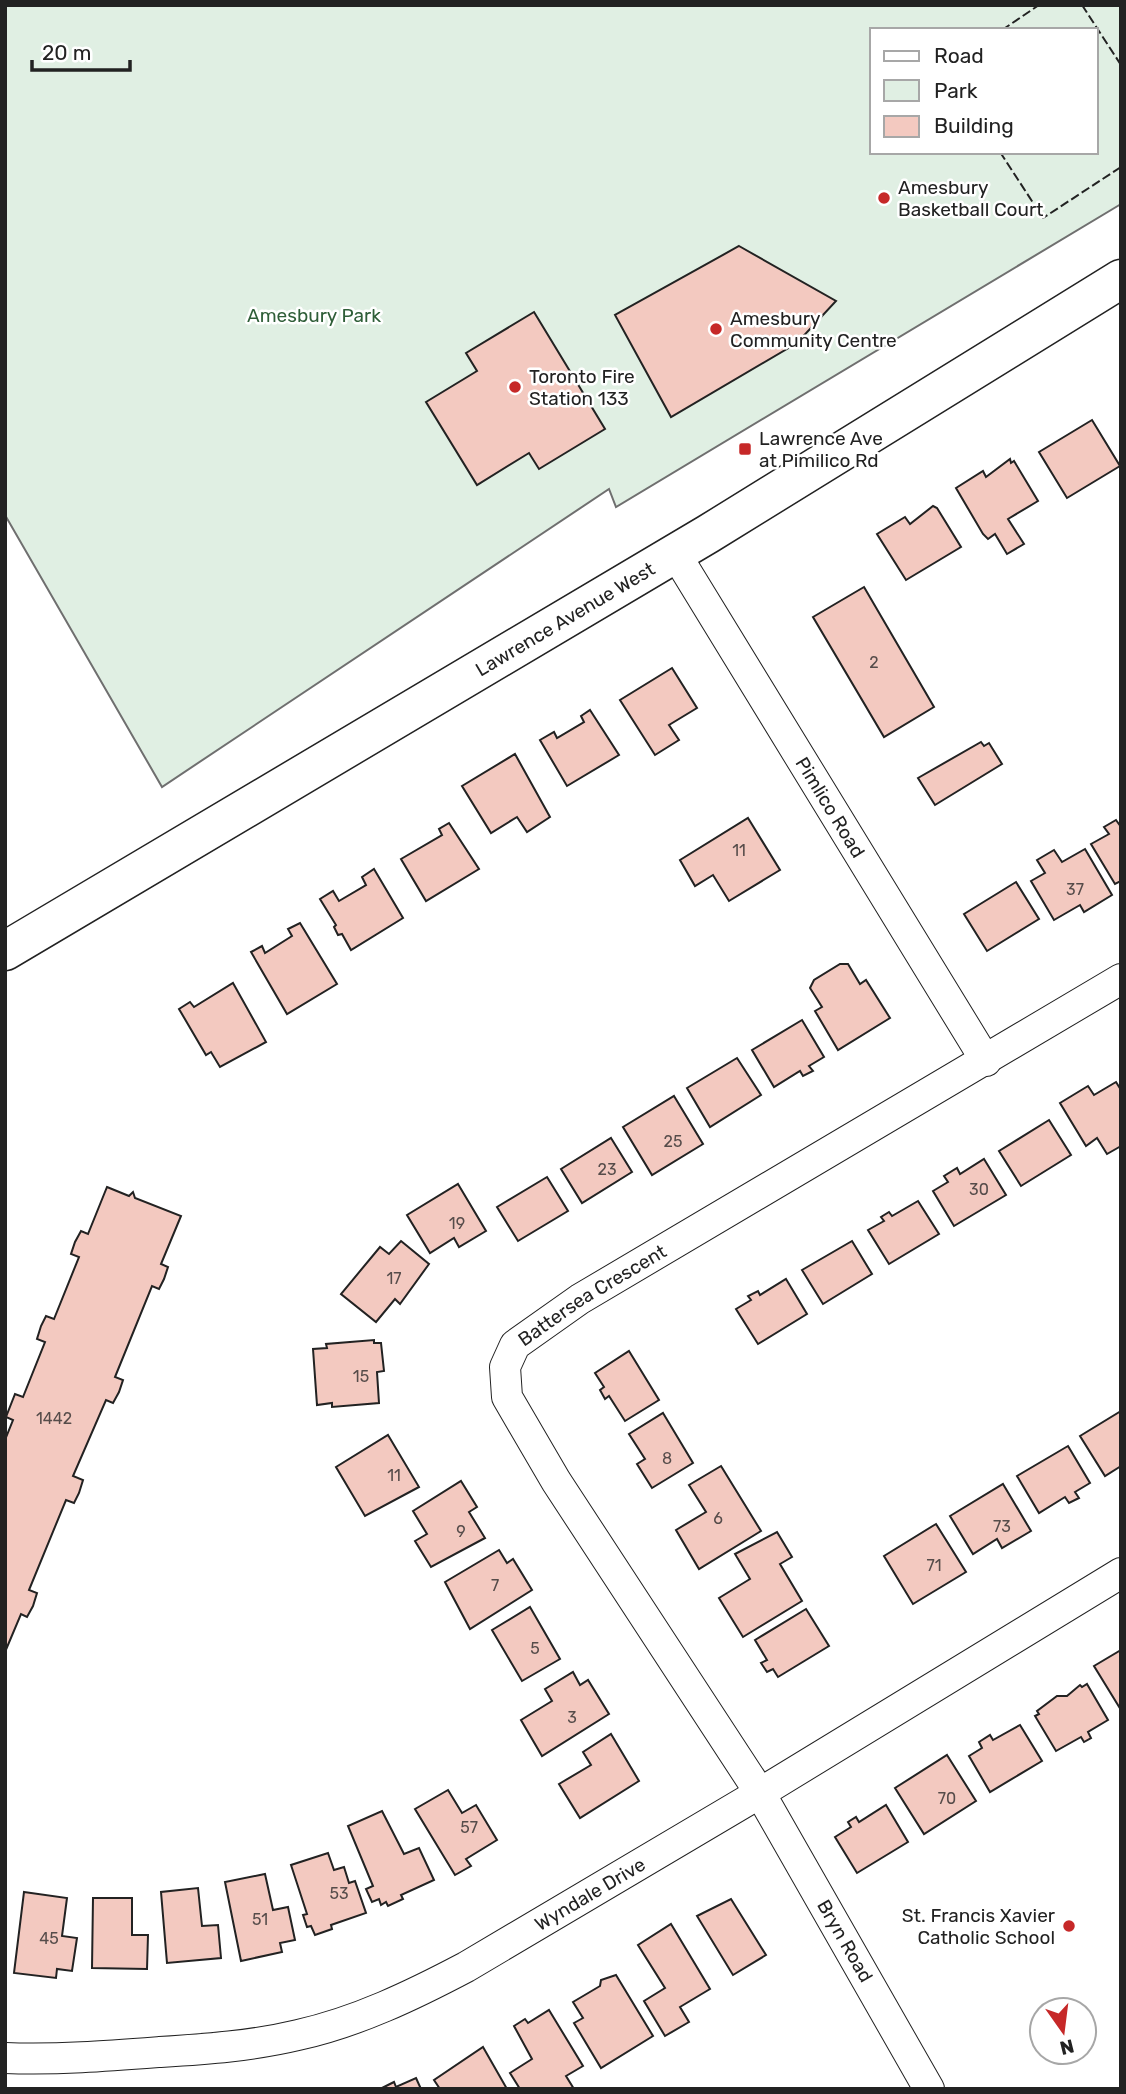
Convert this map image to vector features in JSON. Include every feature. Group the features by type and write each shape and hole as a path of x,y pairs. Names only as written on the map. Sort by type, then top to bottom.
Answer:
{"main road":[{"name":"Lawrence Avenue West","path":"5,951 676,552 1121,279"}],"street":[{"name":"Pimlico Road","path":"676,552 986,1060"},
{"name":"Battersea Crescent","path":"760,1793 556,1481 507,1397 505,1367 515,1345 580,1299 1121,979"},
{"name":"Wyndale Drive","path":"5,2058 85,2058 204,2051 299,2035 333,2025 420,1991 466,1967 760,1793 1121,1573"},
{"name":"Bryn Road","path":"760,1793 929,2089"}],"green space":[{"name":"Amesbury Park","path":"5,5 1121,5 1121,204 616,507 609,489 162,787 5,515"}],"building":[{"name":"Amesbury Community Centre","path":"739,246 836,301 797,343 671,417 615,315"},
{"name":"Toronto Fire Station 133","path":"534,312 605,429 539,469 529,453 477,485 426,402 477,371 466,353"},
{"path":"1092,420 1120,466 1067,498 1039,452"},
{"path":"1010,459 1011,463 1014,461 1038,501 1008,519 1024,544 1007,554 995,534 988,539 983,534 956,488 983,471 986,477"},
{"path":"933,506 937,508 961,547 906,580 877,534 905,517 910,524"},
{"path":"864,587 934,707 884,737 813,617"},
{"path":"672,668 697,708 669,725 679,740 655,755 620,700"},
{"path":"590,710 619,755 567,786 540,740 554,732 557,738 584,722 581,716"},
{"path":"981,742 984,746 989,743 1002,764 935,805 918,778"},
{"path":"515,754 550,817 527,832 517,817 491,833 462,786"},
{"path":"748,818 780,870 729,901 713,875 695,886 680,860"},
{"path":"1116,820 1121,827 1121,881 1115,884 1091,844 1109,834 1104,827"},
{"path":"449,823 479,869 426,901 401,859 442,835 439,829"},
{"path":"1085,849 1112,895 1084,912 1080,905 1054,920 1031,881 1045,873 1037,860 1054,850 1062,862"},
{"path":"374,869 403,918 351,950 342,934 338,935 334,927 336,925 320,899 333,891 339,901 366,885 362,877"},
{"path":"1016,882 1039,919 987,951 964,914"},
{"path":"300,923 337,984 287,1014 251,952 262,946 265,953 292,936 288,929"},
{"path":"840,964 848,964 860,984 866,980 890,1018 838,1050 815,1011 822,1007 810,988 814,980"},
{"path":"233,983 266,1042 220,1067 211,1052 206,1055 179,1009 190,1002 194,1007"},
{"path":"802,1020 824,1057 809,1066 813,1071 803,1076 800,1071 774,1087 752,1050"},
{"path":"737,1058 761,1095 710,1127 687,1088"},
{"path":"1116,1082 1121,1090 1121,1146 1107,1154 1097,1138 1086,1146 1060,1103 1088,1086 1094,1095"},
{"path":"674,1096 703,1144 652,1175 623,1127"},
{"path":"1049,1120 1071,1155 1021,1186 999,1151"},
{"path":"611,1138 632,1172 582,1203 561,1169"},
{"path":"984,1159 1006,1195 954,1226 933,1191 948,1182 944,1176 957,1168 960,1174"},
{"path":"547,1177 568,1211 518,1241 497,1207"},
{"path":"458,1184 486,1231 459,1247 454,1238 430,1253 407,1215"},
{"path":"107,1187 129,1196 133,1192 135,1198 181,1216 161,1264 168,1267 164,1279 159,1289 152,1286 115,1377 123,1380 119,1392 113,1403 106,1400 73,1476 83,1480 79,1493 74,1503 66,1500 29,1590 37,1593 33,1606 27,1617 21,1614 5,1652 5,1440 13,1420 6,1417 15,1394 23,1397 45,1342 37,1339 41,1326 46,1316 54,1319 79,1257 71,1254 75,1242 81,1231 88,1234"},
{"path":"918,1201 939,1234 889,1264 868,1230 884,1221 881,1217 889,1212 892,1216"},
{"path":"401,1241 429,1264 400,1304 395,1299 376,1322 341,1294 380,1247 389,1254"},
{"path":"852,1241 872,1274 823,1304 802,1270"},
{"path":"786,1279 807,1314 758,1344 736,1309 751,1300 748,1296 758,1291 760,1295"},
{"path":"374,1340 374,1343 381,1343 384,1371 377,1372 379,1403 332,1407 332,1403 317,1405 313,1349 327,1348 326,1344"},
{"path":"629,1351 659,1400 625,1421 609,1396 605,1399 600,1390 604,1387 595,1373"},
{"path":"1121,1411 1121,1466 1105,1476 1080,1436"},
{"path":"663,1413 693,1463 652,1488 637,1464 645,1459 629,1434"},
{"path":"388,1435 419,1487 365,1516 336,1467"},
{"path":"1068,1446 1090,1483 1075,1492 1079,1498 1069,1503 1065,1497 1039,1513 1017,1476"},
{"path":"721,1466 761,1531 699,1569 676,1530 706,1512 689,1485"},
{"path":"461,1481 477,1507 469,1512 485,1538 431,1567 415,1541 427,1534 413,1511"},
{"path":"1003,1484 1031,1531 1002,1548 997,1539 973,1554 950,1516"},
{"path":"936,1524 966,1572 913,1604 884,1556"},
{"path":"777,1532 792,1557 780,1564 802,1601 743,1637 719,1598 750,1579 735,1554"},
{"path":"499,1550 507,1563 513,1559 532,1590 470,1629 445,1582"},
{"path":"530,1607 560,1659 522,1681 492,1630"},
{"path":"806,1609 829,1646 778,1677 773,1669 767,1672 761,1663 767,1660 755,1640"},
{"path":"1121,1650 1121,1710 1094,1666"},
{"path":"573,1672 580,1685 588,1680 609,1714 542,1756 521,1720 552,1701 545,1689"},
{"path":"1087,1684 1108,1720 1088,1732 1091,1738 1084,1742 1081,1737 1056,1751 1035,1716 1039,1714 1037,1711 1057,1696 1067,1696 1080,1685 1082,1687"},
{"path":"1020,1725 1042,1761 990,1792 969,1756 982,1748 979,1742 990,1735 993,1740"},
{"path":"611,1734 639,1781 580,1818 559,1784 591,1765 583,1752"},
{"path":"947,1755 976,1801 924,1834 895,1788"},
{"path":"448,1790 462,1813 476,1805 497,1840 466,1859 471,1866 455,1875 415,1809"},
{"path":"886,1805 908,1842 857,1873 835,1837 851,1827 848,1822 856,1817 859,1822"},
{"path":"382,1811 404,1854 419,1848 434,1880 401,1895 403,1899 388,1906 386,1902 381,1905 379,1899 372,1902 366,1889 373,1886 348,1826"},
{"path":"328,1853 334,1870 344,1867 349,1883 355,1881 366,1913 331,1925 332,1929 315,1935 311,1926 307,1927 303,1915 307,1914 291,1865"},
{"path":"265,1874 273,1910 288,1907 295,1940 280,1943 282,1952 241,1961 225,1882"},
{"path":"198,1888 202,1926 218,1925 221,1958 167,1963 161,1892"},
{"path":"24,1892 67,1898 62,1936 77,1938 72,1971 57,1969 56,1978 14,1973"},
{"path":"93,1898 132,1898 132,1935 148,1935 147,1969 92,1968"},
{"path":"731,1899 766,1955 733,1975 697,1916"},
{"path":"671,1924 710,1989 680,2007 689,2022 665,2036 644,2001 665,1988 638,1945"},
{"path":"616,1975 653,2036 601,2068 574,2023 583,2018 573,2002 600,1986 601,1980"},
{"path":"549,2010 583,2066 566,2076 574,2089 520,2089 510,2073 532,2059 514,2026 525,2019 528,2023"},
{"path":"483,2047 507,2089 440,2089 434,2080"},
{"path":"416,2078 421,2089 380,2089 394,2082 396,2087"}],"fence":[{"path":"1005,28 1039,5"},
{"path":"1082,5 1097,28"},
{"path":"1098,30 1121,65"},
{"path":"1001,154 1043,218 1121,167"}],"place":[{"name":"Amesbury Basketball Court","path":"884,198"},
{"name":"Amesbury Community Centre","path":"716,329"},
{"name":"Toronto Fire Station 133","path":"515,387"},
{"name":"Lawrence Ave at Pimilico Rd","path":"745,449"},
{"name":"St. Francis Xavier Catholic School","path":"1069,1926"}]}
